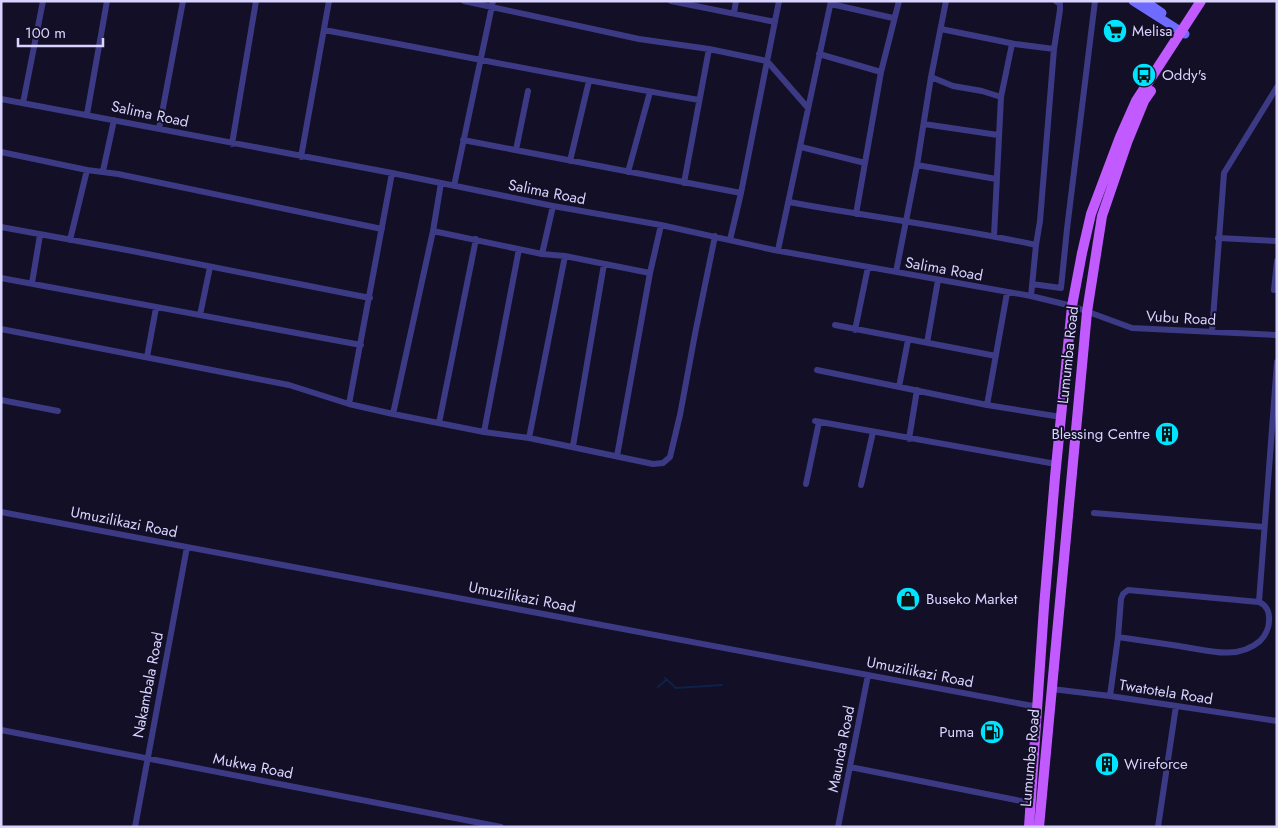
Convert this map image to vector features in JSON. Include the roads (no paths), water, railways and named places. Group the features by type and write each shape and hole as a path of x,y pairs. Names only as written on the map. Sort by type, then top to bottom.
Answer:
{"main road":[{"path":"1133,1 1184,30"},
{"path":"1145,1 1184,30"},
{"name":"Lumumba Road","path":"1039,827 1087,312 1102,216 1128,140 1144,101 1201,1"},
{"name":"Lumumba Road","path":"1030,827 1044,607 1056,464 1072,306 1082,253 1091,214 1120,137 1136,101 1184,30 1208,1"}],"street":[{"path":"24,103 43,1"},
{"path":"87,114 107,1"},
{"path":"159,129 183,1"},
{"path":"232,144 256,1"},
{"path":"301,157 330,1"},
{"path":"464,1 493,4 639,39 708,49 767,61 808,108"},
{"path":"671,1 775,22"},
{"path":"734,13 736,1"},
{"path":"730,240 741,194 779,1"},
{"path":"856,214 881,72 893,18 899,1"},
{"path":"896,272 946,1"},
{"path":"1031,296 1040,221 1054,49 1060,10 1060,4 1056,1"},
{"path":"1032,284 1061,288 1095,1"},
{"path":"778,250 831,3 893,18"},
{"path":"454,186 493,4"},
{"path":"941,28 1012,44 1054,49"},
{"path":"324,30 589,81 699,100"},
{"path":"994,236 1001,96 1012,44"},
{"path":"684,183 708,49"},
{"path":"819,54 881,72"},
{"path":"931,77 953,86 1001,96"},
{"path":"570,161 589,81"},
{"path":"1212,332 1224,173 1277,87"},
{"path":"516,150 528,92"},
{"path":"628,172 650,92"},
{"name":"Salima Road","path":"1,98 553,206 661,225 778,250 1031,296 1072,306 1087,312"},
{"path":"103,171 114,120"},
{"path":"924,124 998,135"},
{"path":"463,140 741,194"},
{"path":"801,147 865,163"},
{"path":"1,152 87,170 103,171 382,229"},
{"path":"917,165 996,179"},
{"path":"70,240 87,170"},
{"path":"349,404 392,173"},
{"path":"393,414 433,231 441,183"},
{"path":"789,202 994,236 1036,245"},
{"path":"542,254 553,206"},
{"path":"617,456 650,273 661,225"},
{"path":"1,227 370,298"},
{"path":"433,231 542,254 565,256 650,273"},
{"path":"32,283 40,235"},
{"path":"1,329 289,385 349,404 393,414 484,432 573,446 654,464 663,463 670,457 680,415 715,236"},
{"path":"1218,238 1277,241"},
{"path":"439,423 476,239"},
{"path":"484,432 519,248"},
{"path":"529,438 565,256"},
{"path":"1274,290 1277,261"},
{"path":"573,446 604,264"},
{"path":"200,315 210,267"},
{"path":"855,330 868,267"},
{"path":"1,278 361,346"},
{"path":"927,343 938,280"},
{"path":"988,405 1007,293"},
{"path":"147,358 156,308"},
{"name":"Vubu Road","path":"1087,312 1132,328 1277,335"},
{"path":"835,325 996,356"},
{"path":"899,386 908,340"},
{"path":"1259,602 1277,362"},
{"path":"817,370 988,405 1061,416"},
{"path":"909,439 917,390"},
{"path":"1,400 58,411"},
{"path":"806,484 817,422 1056,464"},
{"path":"861,485 873,432"},
{"name":"Umuzilikazi Road","path":"1,512 1038,707"},
{"path":"1094,513 1264,527"},
{"name":"Nakambala Road","path":"135,827 187,547"},
{"path":"1110,696 1121,600 1123,594 1128,590 1259,602 1263,604 1269,613 1269,626 1266,634 1253,647 1235,652 1213,652 1118,637"},
{"name":"Maunda Road","path":"838,827 868,675"},
{"name":"Twatotela Road","path":"1052,689 1277,721"},
{"path":"1158,827 1176,706"},
{"name":"Mukwa Road","path":"1,730 500,827"},
{"path":"850,767 1032,803"}],"waterway":[{"path":"665,678 676,688 722,685"},
{"path":"658,687 666,680"}],"place":[{"name":"Melisa","path":"1115,31"},
{"name":"Oddy's","path":"1144,75"},
{"name":"Blessing Centre","path":"1167,434"},
{"name":"Buseko Market","path":"908,599"},
{"name":"Puma","path":"992,732"},
{"name":"Wireforce","path":"1107,764"}]}
